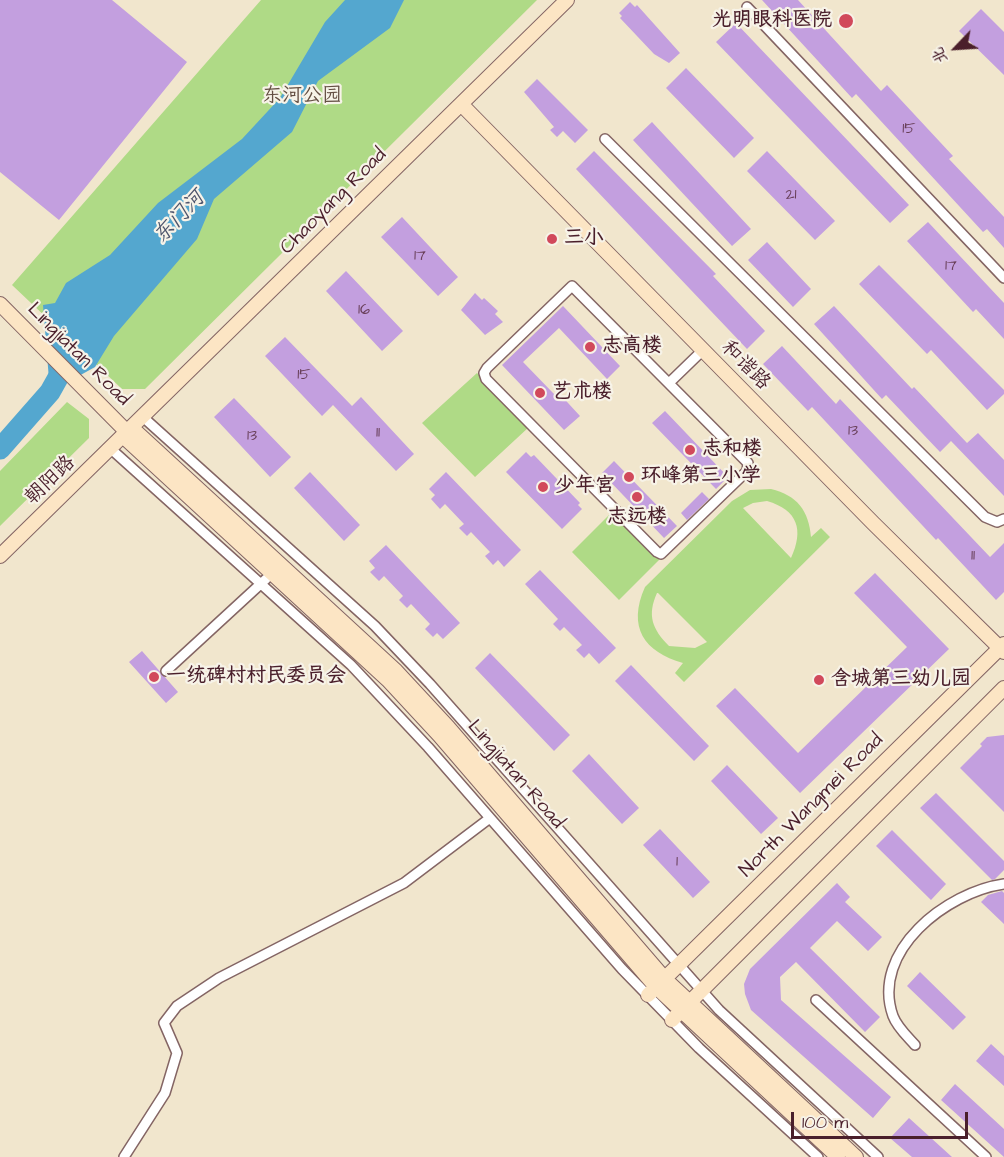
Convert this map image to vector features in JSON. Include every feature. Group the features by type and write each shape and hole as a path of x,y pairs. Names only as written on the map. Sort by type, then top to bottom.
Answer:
{"main road":[{"name":"Chaoyang Road","path":"128,433 567,0"},
{"name":"和谐路","path":"460,104 702,351 1003,648"},
{"name":"Lingjiatan Road","path":"0,304 267,578 395,688 656,987 680,1012 838,1157"},
{"name":"Lingjiatan Road","path":"128,433 396,671 448,727 656,987"},
{"name":"朝阳路","path":"0,556 128,433"},
{"name":"North Wangmei Road","path":"656,987 1003,648"},
{"path":"680,1012 1004,688"},
{"name":"Lingjiatan Road","path":"680,1012 856,1157"}],"street":[{"path":"747,6 1004,278"},
{"path":"604,139 985,517 997,522 1004,519"},
{"path":"572,286 669,383 748,463 748,468 662,554 657,552 486,379 484,373 572,286"},
{"path":"669,383 702,351"},
{"path":"144,418 383,634 719,1010 878,1157"},
{"path":"111,450 267,578 358,672 490,818 818,1157"},
{"path":"166,671 267,578"},
{"path":"124,1157 165,1093 177,1053 164,1023 177,1006 219,978 404,883 490,818"},
{"path":"915,1045 893,1018 888,984 893,967 915,933 933,914 972,890 1004,884"},
{"path":"816,999 987,1157"}],"green space":[{"name":"东河公园","path":"261,0 537,0 145,389 122,389 12,285"},
{"path":"477,373 529,427 475,477 422,423"},
{"path":"67,402 89,419 89,438 0,526 0,471"},
{"path":"771,489 788,495 800,506 808,519 811,537 821,528 830,537 684,682 675,673 683,663 658,652 643,636 639,626 640,601 645,587 732,501 750,490","holes":["767,501 786,510 796,522 797,539 791,558 743,508 753,503","658,593 707,642 695,648 669,646 655,628 653,621 652,608"]},
{"path":"613,511 660,559 619,600 572,552"}],"water":[{"path":"345,0 404,0 390,28 318,81 292,132 214,199 197,239 114,336 95,367 50,392 43,305 55,303 66,283 110,255 158,203 242,139 280,98 325,22"}],"building":[{"path":"0,0 112,0 187,62 59,220 0,172"},
{"path":"762,0 798,0 881,91 887,85 953,156 949,159 1004,217 1004,248 987,229 983,232 856,94 852,98"},
{"path":"630,2 635,7 637,5 680,53 669,63 654,54 620,18 622,16 619,13"},
{"path":"981,9 1004,32 1004,75 959,31"},
{"path":"736,23 909,205 890,223 716,42"},
{"path":"686,68 754,138 734,158 666,88"},
{"path":"537,79 588,130 575,143 563,131 557,137 550,130 554,127 524,92"},
{"path":"652,122 751,229 732,246 633,140"},
{"path":"594,151 716,274 713,276 765,331 747,349 576,169"},
{"path":"767,151 835,221 815,240 747,171"},
{"path":"402,217 458,277 438,296 381,237"},
{"path":"928,222 1004,303 1004,339 976,309 973,312 907,241"},
{"path":"767,242 811,289 793,307 748,260"},
{"path":"879,265 1004,390 1004,394 987,410 931,350 927,354 859,284"},
{"path":"346,271 403,331 382,351 326,291"},
{"path":"475,293 498,311 495,314 503,322 485,335 461,310"},
{"path":"563,306 620,366 607,379 559,328 523,362 554,394 557,391 580,416 564,430 502,365"},
{"path":"834,306 912,389 914,387 967,443 978,433 1004,460 1004,496 951,441 940,452 886,395 882,399 814,324"},
{"path":"285,337 352,406 361,397 414,454 396,471 333,405 322,416 265,356"},
{"path":"782,346 836,404 840,399 990,557 1004,543 1004,592 996,600 938,538 936,540 812,407 808,411 763,364"},
{"path":"234,398 291,457 270,477 214,417"},
{"name":"志和楼","path":"665,411 728,477 716,489 652,423"},
{"name":"少年宫","path":"526,452 531,457 534,455 580,503 578,505 582,509 562,529 506,472"},
{"name":"志远楼","path":"614,461 677,526 664,538 602,473"},
{"path":"310,472 360,525 344,541 294,488"},
{"path":"446,472 521,550 504,567 498,560 493,565 485,556 490,552 471,532 467,536 459,528 464,524 445,504 440,509 431,499 435,495 429,489"},
{"path":"702,492 709,499 687,520 681,513"},
{"path":"386,545 460,623 443,639 437,633 433,637 425,629 430,624 411,604 407,608 399,600 403,596 384,576 379,581 370,572 375,568 369,561"},
{"path":"540,570 616,648 599,664 589,653 584,658 576,650 582,645 564,627 560,631 553,624 558,619 525,584"},
{"path":"875,573 949,649 800,793 716,706 735,688 798,753 907,647 854,593"},
{"name":"一统碑村村民委员会","path":"142,651 178,692 166,703 129,662"},
{"path":"490,653 570,735 554,751 475,668"},
{"path":"631,665 709,746 694,761 615,681"},
{"path":"1004,735 1004,812 960,768 982,746 980,744 987,737"},
{"path":"589,754 639,808 622,824 572,771"},
{"path":"727,765 778,818 761,834 711,781"},
{"path":"936,793 1004,861 1004,870 995,879 992,880 920,808"},
{"path":"660,829 710,882 693,898 643,845"},
{"path":"892,830 946,884 931,900 876,846"},
{"path":"837,883 850,897 845,902 882,937 868,951 837,921 810,948 880,1017 865,1032 796,962 780,977 781,1000 891,1097 873,1118 751,1010 745,994 744,984 750,969"},
{"path":"1002,891 1004,893 1004,924 981,902 988,895"},
{"path":"920,972 966,1017 953,1030 907,986"},
{"path":"991,1044 1004,1056 1004,1086 976,1061"},
{"path":"955,1084 1004,1129 1004,1157 941,1100"},
{"path":"909,1118 952,1157 912,1157 890,1138"}],"waterway":[{"name":"东门河","path":"0,449 50,392 64,367"}],"place":[{"name":"光明眼科医院","path":"846,21"},
{"name":"三小","path":"552,239"},
{"name":"志高楼","path":"590,347"},
{"name":"艺术楼","path":"540,393"},
{"name":"志和楼","path":"690,450"},
{"name":"环峰第三小学","path":"629,477"},
{"name":"少年宫","path":"543,487"},
{"name":"志远楼","path":"637,497"},
{"name":"一统碑村村民委员会","path":"154,677"},
{"name":"含城第三幼儿园","path":"819,680"}]}
